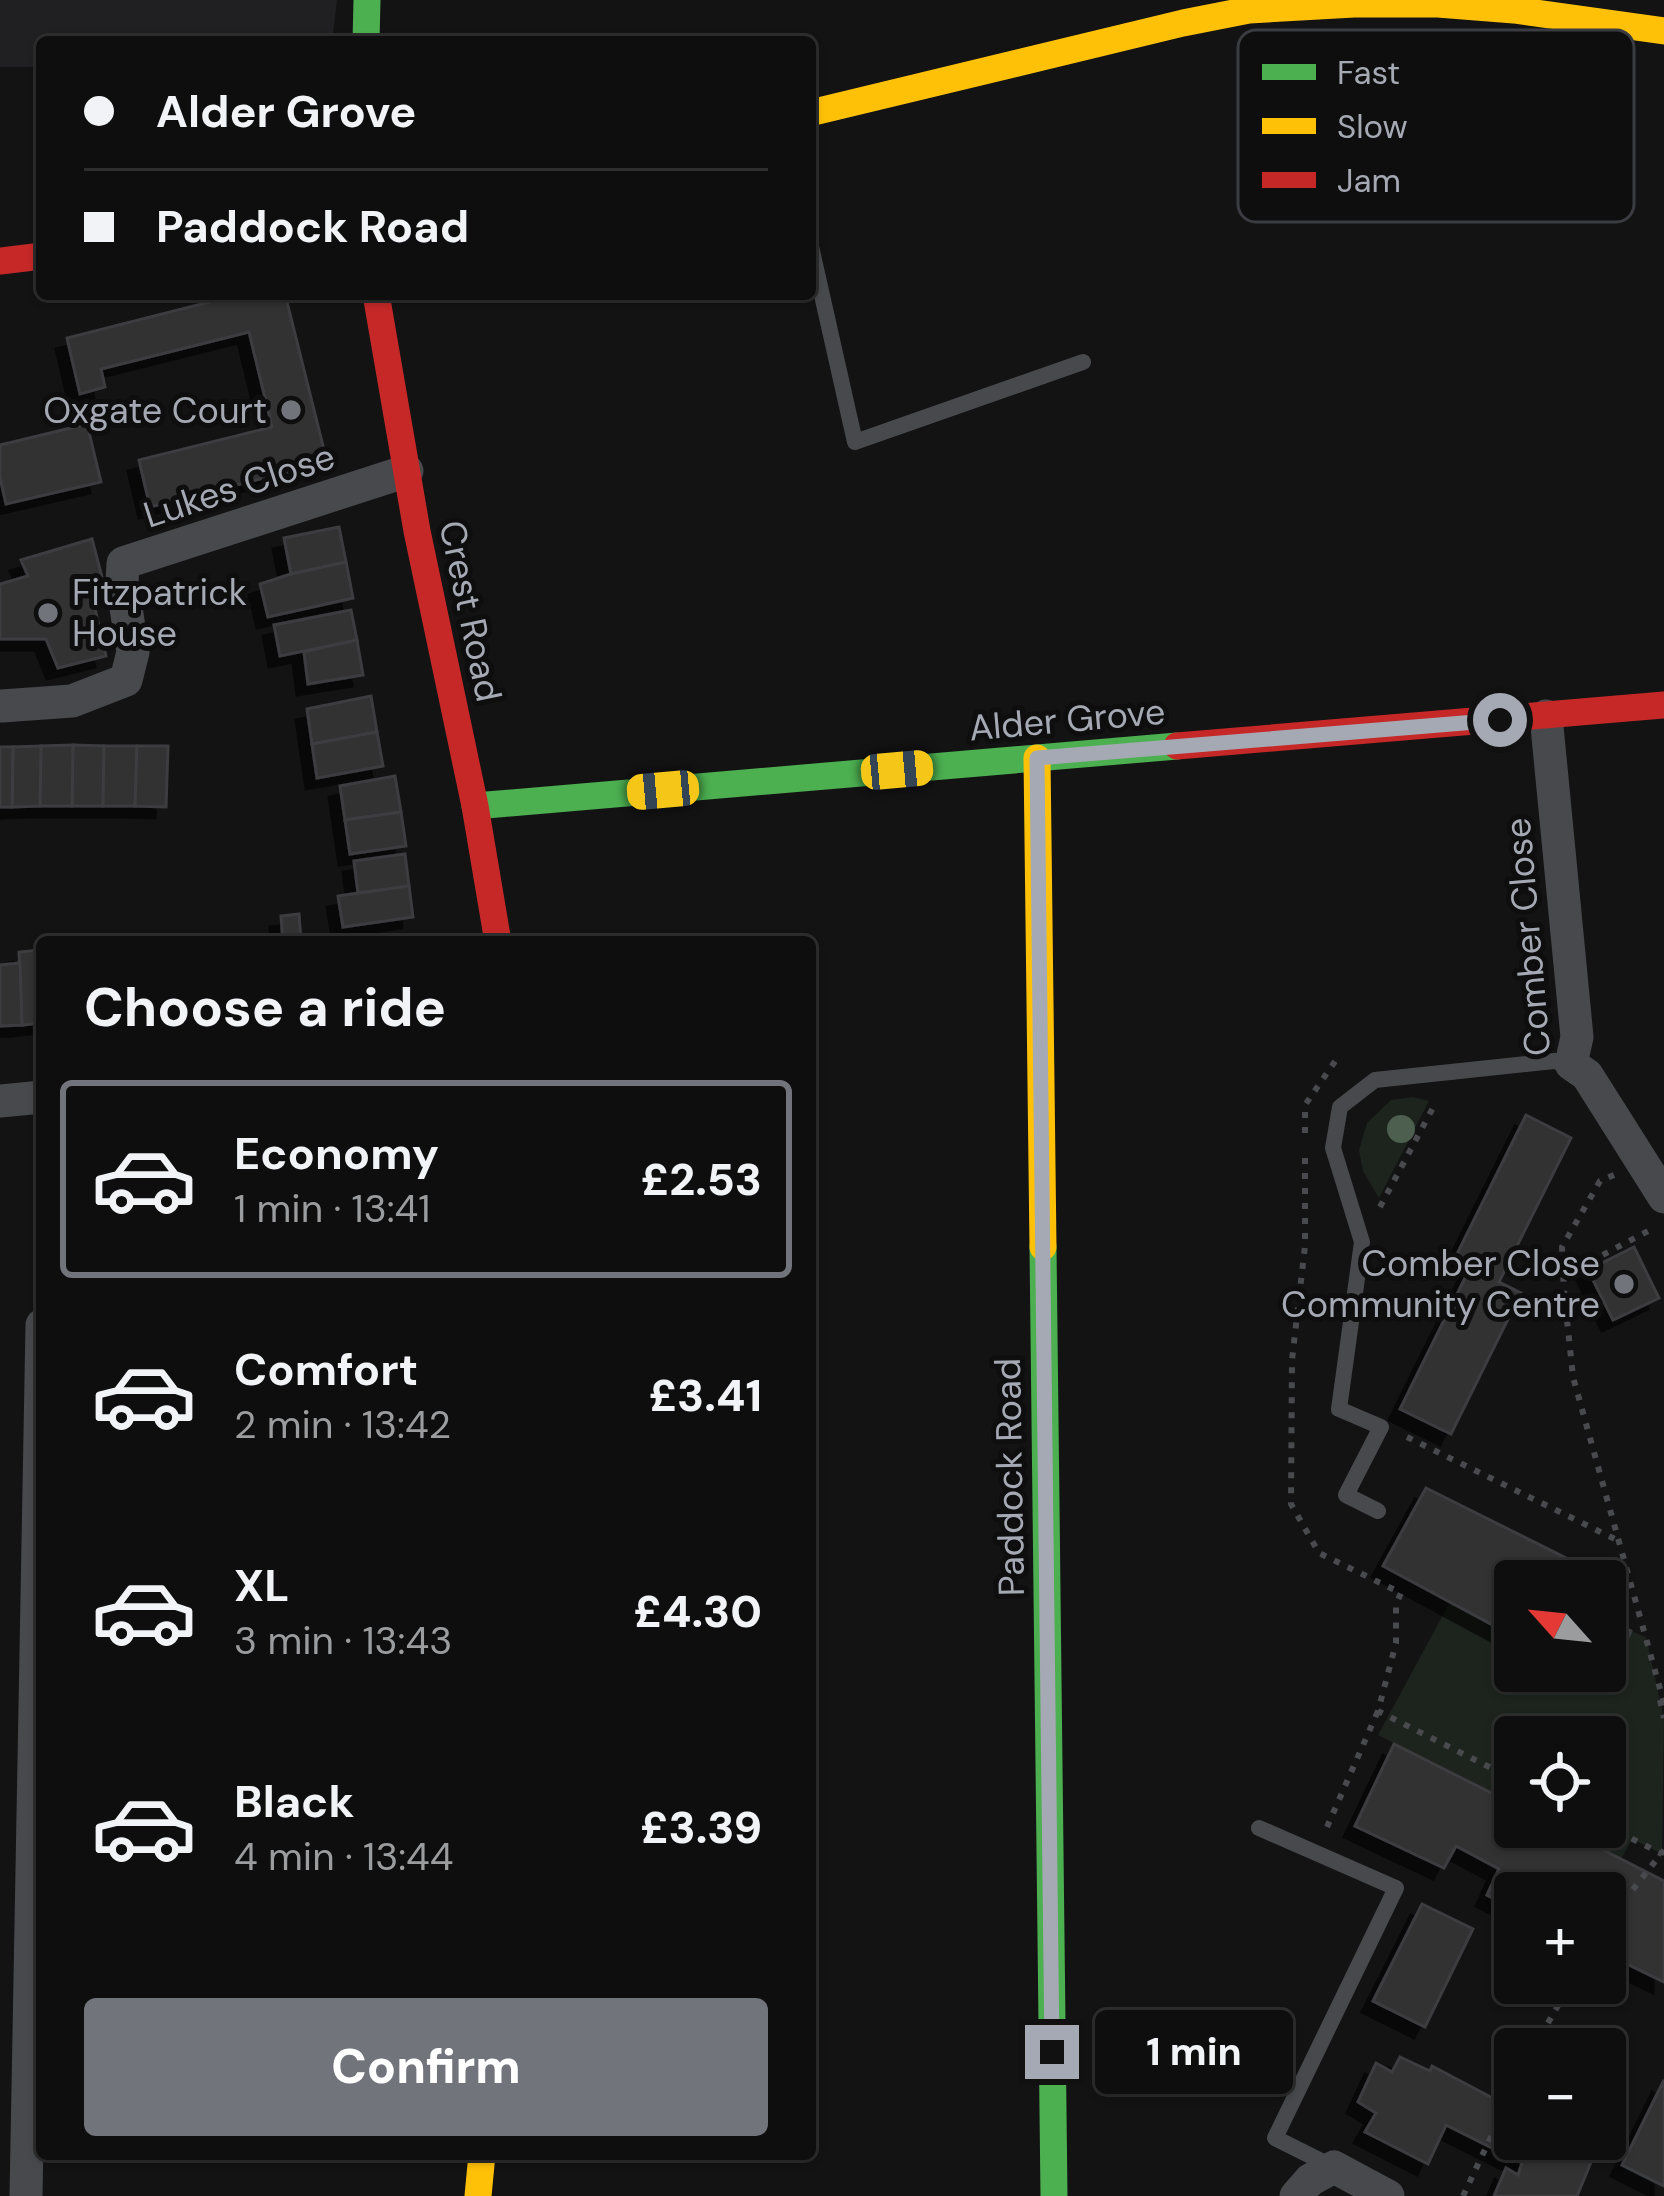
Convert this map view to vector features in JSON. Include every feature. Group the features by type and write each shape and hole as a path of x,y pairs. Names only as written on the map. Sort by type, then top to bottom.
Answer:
{"street":[{"path":"366,36 367,0"},
{"path":"816,112 1248,5 1438,4 1664,31"},
{"path":"0,261 36,257"},
{"name":"Crest Road","path":"377,300 497,936"},
{"name":"Lukes Close","path":"2,706 72,700 126,680 134,652 123,562 407,471"},
{"name":"Alder Grove","path":"475,806 1664,705"},
{"name":"Comber Close","path":"1546,716 1577,1037 1570,1064 1588,1075 1664,1197"},
{"name":"Paddock Road","path":"1037,758 1054,2196"},
{"path":"0,1101 36,1098"},
{"path":"26,2196 36,1652"},
{"path":"478,2196 481,2160"},
{"path":"1296,2196 1310,2180 1334,2167 1388,2196"}],"lane":[{"path":"816,269 855,442 1083,362"},
{"path":"1378,1511 1346,1495 1381,1427 1340,1409 1362,1242 1333,1148 1340,1107 1375,1080 1554,1061 1570,1064"},
{"path":"1259,1828 1396,1888 1275,2138 1334,2167"}],"path":[{"path":"1316,1852 1378,1712 1396,1643 1396,1604 1401,1592 1319,1553 1291,1504 1292,1360 1305,1246 1305,1105 1337,1057"},
{"path":"1362,1242 1452,1071"},
{"path":"1645,1163 1600,1181 1562,1247 1563,1276 1574,1377 1664,1703"},
{"path":"1563,1276 1664,1223"},
{"path":"1404,1436 1619,1541"},
{"path":"1649,1650 1664,1718"},
{"path":"1378,1712 1494,1770"},
{"path":"1626,1835 1663,1852 1626,1899"},
{"path":"1463,2196 1494,2130"}],"shaded area":[{"path":"0,0 337,0 333,36 36,36 36,67 0,67"},
{"path":"1391,1100 1429,1101 1379,1198 1363,1171 1359,1150 1367,1123"},
{"path":"1450,1602 1494,1626 1494,1692 1626,1692 1626,1642 1631,1631 1646,1637 1664,1718 1662,1854 1632,1839 1621,1859 1599,1848 1626,1848 1626,1716 1494,1716 1494,1794 1378,1735"}],"building":[{"name":"Oxgate Court","path":"217,300 286,300 327,462 150,507 139,460 272,427 249,332 101,369 105,387 80,394 67,338"},
{"path":"87,424 101,482 6,504 0,445"},
{"path":"339,527 346,562 291,574 284,538"},
{"name":"Fitzpatrick House","path":"92,539 103,581 90,587 106,656 58,668 46,639 0,639 0,584 28,576 21,560"},
{"path":"346,562 353,598 268,617 260,584"},
{"path":"351,610 357,640 280,656 274,625"},
{"path":"357,640 363,675 308,684 304,652"},
{"path":"371,696 377,732 312,744 307,709"},
{"path":"377,732 383,766 317,778 312,744"},
{"path":"73,745 104,746 103,806 72,806"},
{"path":"73,745 72,806 40,806 41,746"},
{"path":"41,746 40,806 12,807 13,747"},
{"path":"104,746 137,746 135,806 103,806"},
{"path":"137,746 168,746 166,807 135,806"},
{"path":"0,747 13,747 12,807 0,807"},
{"path":"395,776 401,812 345,820 340,786"},
{"path":"401,812 406,846 350,854 345,820"},
{"path":"405,854 409,886 358,893 354,861"},
{"path":"409,886 413,917 343,927 338,896"},
{"path":"299,914 301,936 283,936 281,916"},
{"path":"36,951 36,1024 22,1025 19,952"},
{"path":"20,963 22,1025 0,1026 0,965"},
{"path":"1526,1115 1571,1138 1499,1282 1521,1293 1451,1434 1400,1409 1470,1268 1454,1260"},
{"name":"Comber Close Community Centre","path":"1634,1247 1659,1298 1613,1320 1588,1270"},
{"path":"1426,1488 1570,1560 1494,1560 1494,1626 1383,1566"},
{"path":"1394,1744 1494,1794 1494,1848 1599,1848 1664,1881 1664,1982 1626,1963 1626,1872 1498,1872 1456,1846 1444,1868 1355,1826"},
{"path":"1422,1904 1473,1929 1425,2027 1373,2001"},
{"path":"1400,2057 1430,2071 1432,2066 1494,2099 1494,2149 1446,2125 1428,2164 1365,2132 1376,2113 1358,2102 1376,2063 1392,2072"},
{"path":"1664,2080 1664,2186 1622,2165"},
{"path":"1516,2160 1592,2160 1577,2196 1494,2196 1506,2168 1518,2175 1522,2163"}],"traffic: fast":[{"path":"366,36 367,0"},
{"path":"475,806 1177,746"},
{"path":"1043,1247 1054,2196"}],"traffic: slow":[{"path":"816,112 1249,10 1438,4 1664,31"},
{"path":"1037,758 1043,1247"},
{"path":"478,2196 481,2160"}],"traffic: jam":[{"path":"0,261 36,257"},
{"path":"377,300 497,936"},
{"path":"1177,746 1664,705"}],"place":[{"name":"Oxgate Court","path":"291,410"},
{"name":"Fitzpatrick House","path":"48,613"},
{"name":"Comber Close Community Centre","path":"1624,1284"}],"route":[{"path":"1052,2052 1037,758 1500,720"}]}
